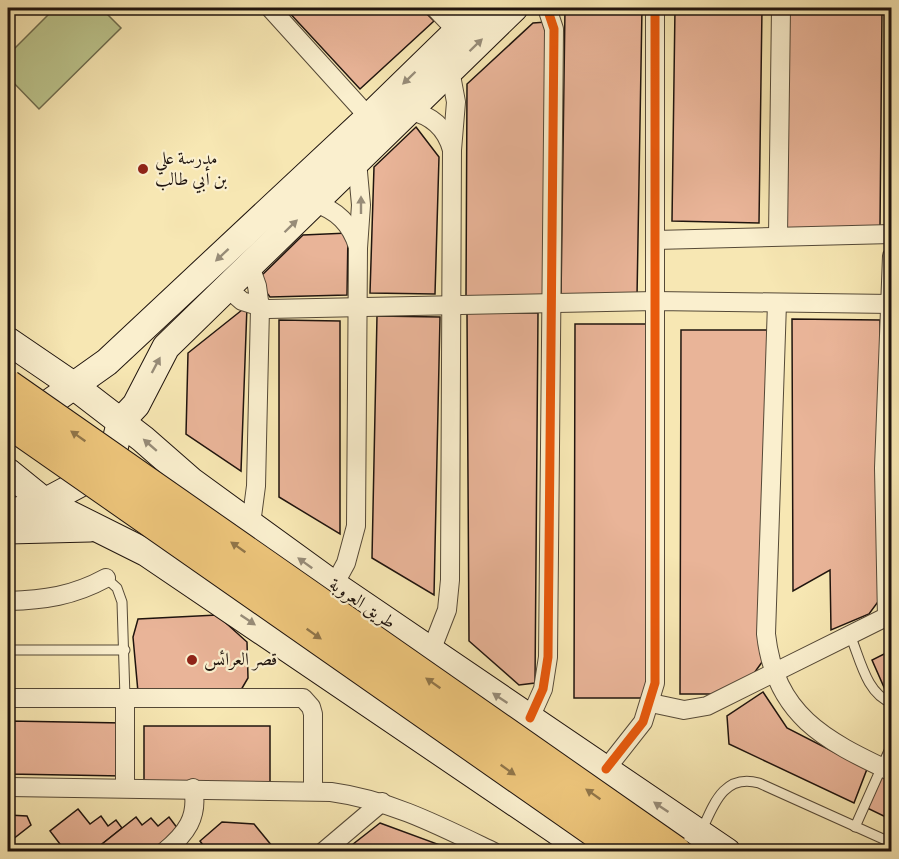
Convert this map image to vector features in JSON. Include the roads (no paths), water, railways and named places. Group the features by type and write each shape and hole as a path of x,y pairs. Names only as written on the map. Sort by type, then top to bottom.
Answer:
{"highway":[{"name":"طريق العروبة","path":"8,387 675,852"},
{"path":"8,421 625,852"}],"main road":[{"path":"8,438 30,416 107,362 377,126 457,31 481,8"},
{"path":"8,514 45,502 86,480 102,464 114,448 120,421 136,405 166,347 357,161 377,126 409,111 514,8"},
{"name":"طريق العروبة","path":"8,341 74,386 120,421 191,481 334,585 727,852"},
{"path":"8,472 45,502 147,553 588,852"},
{"path":"147,553 143,528 146,509 154,498 167,489 191,481"},
{"path":"8,530 98,528"}],"street":[{"path":"270,8 377,126"},
{"path":"435,8 457,31"},
{"path":"547,8 554,29"},
{"path":"530,718 543,689 548,657 554,29 558,8"},
{"path":"606,769 638,731 651,703 655,672 655,8"},
{"path":"778,236 781,8"},
{"path":"431,651 443,624 449,595 452,150 456,102 450,70"},
{"path":"409,111 429,117 437,123 444,131 452,150"},
{"path":"334,585 346,563 356,526 358,248 361,205 357,161"},
{"path":"314,203 332,210 346,223 358,248"},
{"path":"655,240 891,234"},
{"path":"651,703 673,710 696,709 718,702 889,615 888,468 891,256"},
{"path":"250,266 257,286 260,308 256,486 251,524"},
{"path":"227,288 242,301 260,308 655,301 891,304"},
{"path":"777,303 766,634 774,674 789,702 809,726 835,744 886,770"},
{"path":"8,601 56,598 82,590 106,578"},
{"path":"8,698 303,699 311,707 313,714 313,790"},
{"path":"125,698 125,788"},
{"path":"8,787 313,790 382,802 418,816 486,850"},
{"path":"164,852 189,826 195,807 193,788"},
{"path":"323,852 382,802"}],"lane":[{"path":"106,578 113,582 120,595 125,650 125,698"},
{"path":"850,635 874,691 883,700 891,703"},
{"path":"8,650 125,650"},
{"path":"855,827 886,770 891,744"},
{"path":"700,833 719,794 730,785 744,781 759,783 891,843"}],"place":[{"name":"مدرسة علي بن أبي طالب","path":"143,169"},
{"name":"قصر العرائس","path":"192,660"}]}
